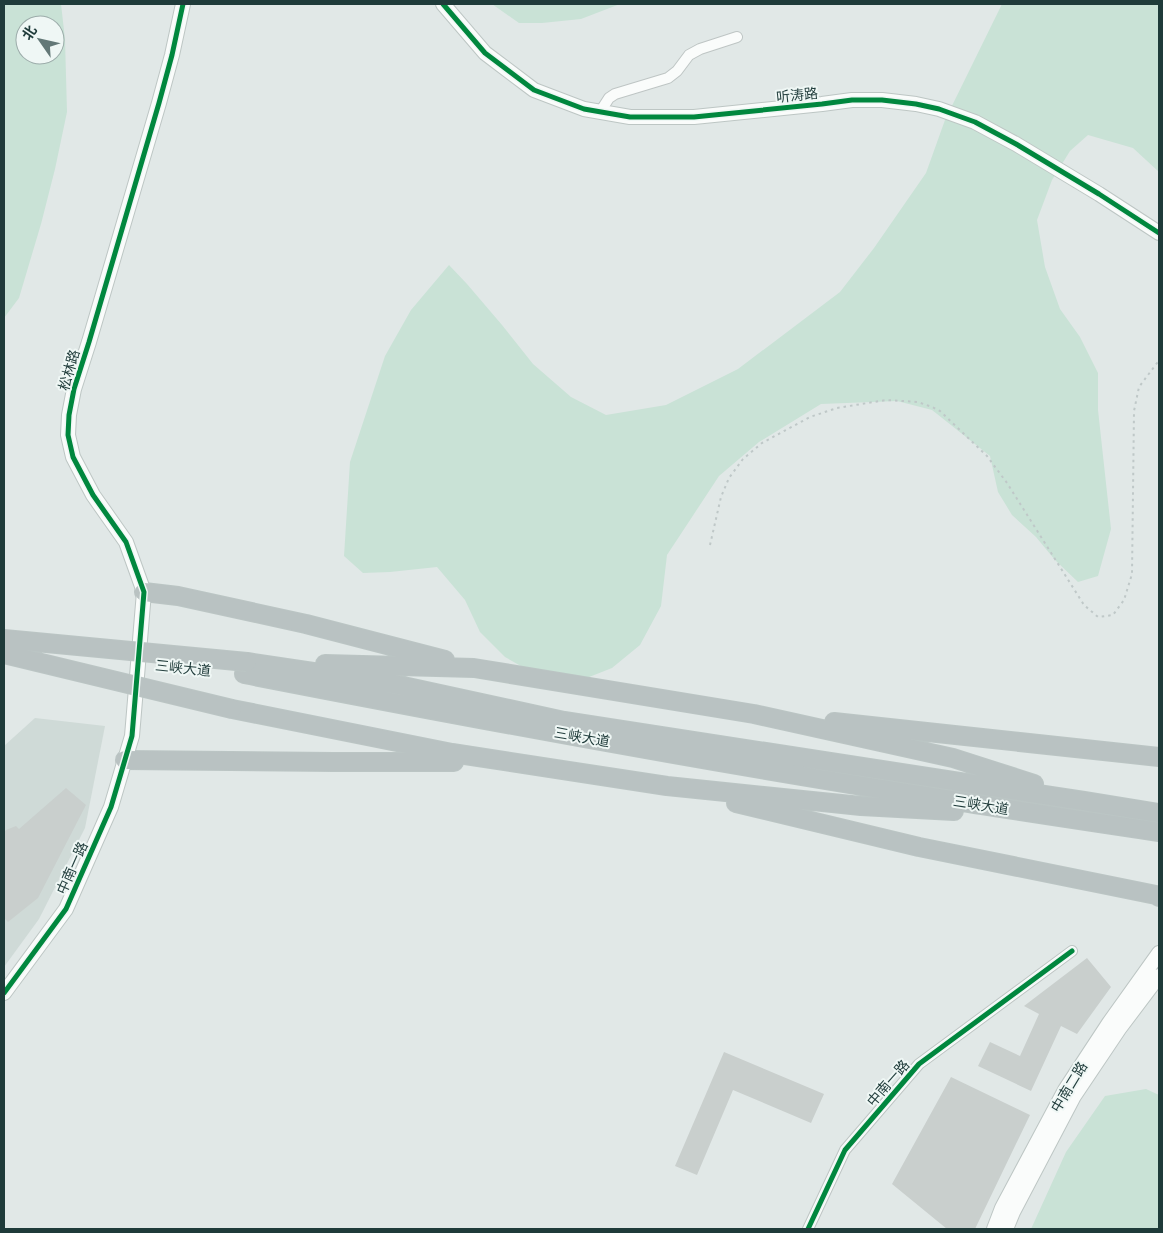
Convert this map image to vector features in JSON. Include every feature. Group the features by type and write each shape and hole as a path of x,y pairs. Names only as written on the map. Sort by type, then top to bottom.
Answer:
{"highway":[{"path":"144,592 178,596 306,624 474,668 754,714 953,758 1084,801"},
{"name":"三峡大道","path":"4,639 394,684 564,721 1159,814"},
{"path":"4,652 232,709 452,753 667,786 861,806 1066,818"},
{"name":"三峡大道","path":"4,652 245,668 456,715 936,798 1159,832"},
{"path":"245,668 474,668"},
{"path":"754,714 1159,757"},
{"path":"125,760 518,763"},
{"path":"667,786 919,847 1158,894"}],"street":[{"name":"松林路","path":"132,736 144,592 126,542 93,496 73,457 68,435 69,415 74,389 159,102 183,4"},
{"name":"听涛路","path":"444,4 485,53 534,90 584,108 630,118 694,117 852,100 882,100 916,104 939,109 975,122 1016,144 1159,233"},
{"path":"600,112 609,98 615,94 668,78 677,71 689,55 700,49 737,37"},
{"name":"中南一路","path":"4,993 66,908 111,808 132,736"},
{"name":"中南一路","path":"808,1229 845,1150 919,1064 1072,951"},
{"name":"中南二路","path":"994,1229 1002,1208 1065,1090 1109,1023 1159,953"},
{"name":"中南二路","path":"1006,1229 1013,1212 1074,1096 1119,1029 1159,976"}],"path":[{"path":"710,545 721,497 729,478 743,459 762,443 810,417 837,408 886,400 918,402 940,411 987,456 1084,605 1098,617 1113,615 1124,600 1132,574 1134,411 1139,387 1159,362"}],"shaded area":[{"path":"35,718 105,726 85,828 39,919 4,967 4,746"}],"green space":[{"path":"4,4 61,4 62,15 15,15 15,65 65,65 65,39 67,112 41,224 19,298 4,318"},
{"path":"492,4 620,4 581,19 519,23"},
{"path":"1002,4 1159,4 1159,172 1133,148 1088,135 1070,151 1052,180 1037,220 1045,267 1060,309 1080,337 1098,373 1098,410 1111,529 1098,576 1078,582 1055,560 1036,537 1012,515 998,492 990,456 932,410 897,401 821,404 759,442 719,476 667,555 661,606 640,645 612,668 579,681 542,678 505,657 480,632 465,600 437,567 363,573 344,556 350,462 385,356 411,310 449,265 502,325 533,364 571,397 606,415 666,405 738,369 840,292 874,248 926,173 945,120"},
{"path":"1146,1089 1159,1095 1159,1229 1031,1229 1066,1152 1105,1096"}],"building":[{"path":"66,788 86,805 38,898 8,922 4,918 4,833 6,830 16,826 19,829"},
{"path":"1087,958 1111,987 1077,1034 1061,1026 1031,1091 978,1066 990,1042 1020,1056 1039,1014 1024,1006"},
{"path":"724,1052 824,1094 811,1123 733,1090 697,1175 675,1166"},
{"path":"951,1077 1030,1115 975,1229 947,1229 892,1184"}],"cycle path":[{"path":"4,993 66,909 111,807 132,736 144,592 126,542 93,495 73,457 68,435 69,415 74,389 159,103 183,4"},
{"path":"443,4 485,53 534,90 584,109 630,117 694,117 852,100 882,100 916,104 939,109 975,122 1016,144 1099,194 1159,233"},
{"path":"808,1229 845,1150 919,1064 1072,951"}]}
